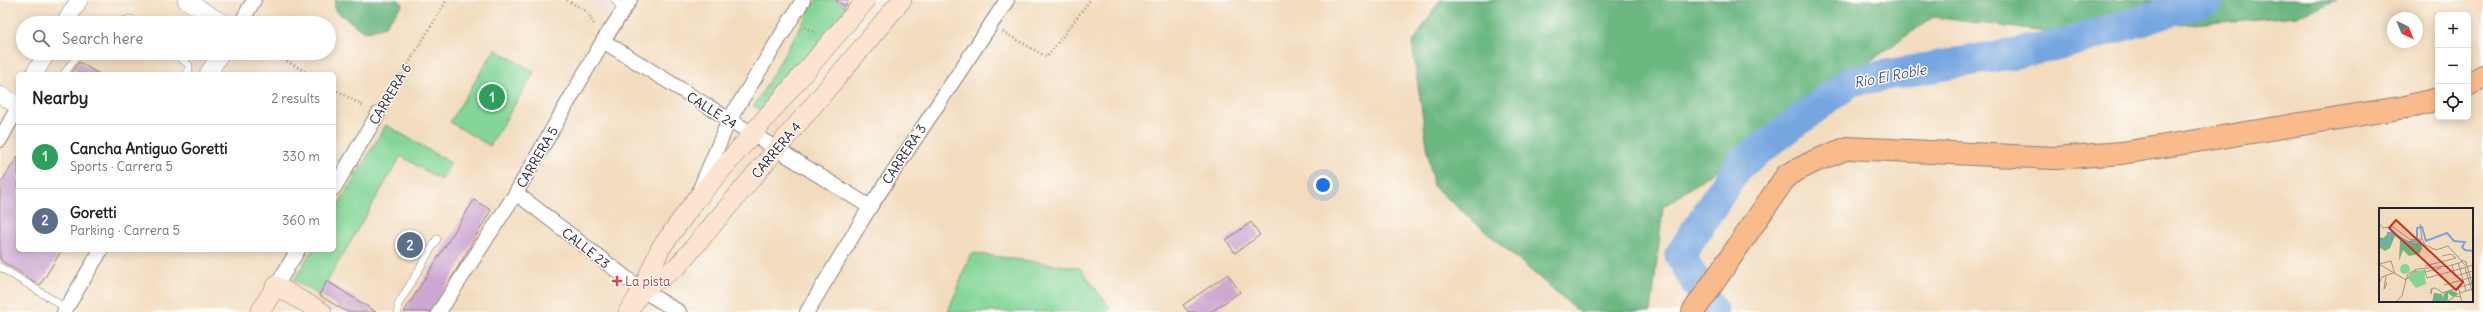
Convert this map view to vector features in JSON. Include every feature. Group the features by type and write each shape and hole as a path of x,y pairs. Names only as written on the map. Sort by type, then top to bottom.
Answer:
{"main road":[{"name":"CARRERA 4","path":"628,312 642,290 660,249 695,201 750,134 866,0"},
{"name":"CARRERA 4","path":"642,290 678,266 899,1"},
{"path":"2470,84 2483,76"},
{"path":"1693,312 1787,175 1814,160 1848,148 2055,158 2130,151 2406,108 2435,100"},
{"path":"260,312 276,286 322,312"}],"street":[{"path":"69,16 79,0"},
{"path":"186,0 211,16"},
{"path":"245,16 254,0"},
{"name":"CARRERA 4","path":"695,201 729,120 803,0"},
{"name":"CARRERA 3","path":"807,312 870,207 1007,0"},
{"name":"CARRERA 5","path":"439,312 516,193 603,41 627,6"},
{"name":"CALLE 24","path":"603,41 750,134 777,149 870,207"},
{"path":"35,72 43,60"},
{"path":"209,72 217,60"},
{"path":"0,95 16,105"},
{"path":"0,140 16,110"},
{"name":"CARRERA 6","path":"336,185 378,114"},
{"name":"CALLE 23","path":"516,193 642,290 678,312"},
{"path":"65,310 100,252"},
{"path":"276,286 297,252"}],"lane":[{"path":"615,0 627,6"},
{"path":"66,72 75,60"},
{"path":"183,60 189,65 188,72"},
{"path":"398,312 398,305 437,239"},
{"path":"0,267 65,310"}],"path":[{"name":"CARRERA 6","path":"378,114 447,0"},
{"path":"567,0 587,12 603,41"},
{"path":"990,26 1047,57 1090,0"},
{"path":"791,19 831,41"},
{"path":"284,60 305,72"},
{"path":"336,90 378,114"}],"shaded area":[{"path":"587,0 616,0 609,13"}],"green space":[{"path":"335,0 399,0 403,4 385,26 364,32 335,10"},
{"path":"816,0 835,0 848,8 762,111 754,106"},
{"path":"1440,0 2337,0 2297,16 2061,34 1933,17 1663,207 1651,312 1579,312 1433,186 1412,44"},
{"path":"495,49 534,72 490,146 450,122"},
{"path":"386,125 451,163 441,180 401,156 319,295 294,280 311,252 336,252 336,209"},
{"path":"971,253 1080,268 1110,308 1109,312 948,312"}],"building":[{"path":"835,0 849,0 845,6"},
{"path":"79,62 96,72 72,72"},
{"path":"16,159 16,252 61,252 40,285 0,260 0,184"},
{"path":"474,200 491,210 432,312 404,312"},
{"path":"1251,222 1260,235 1235,253 1226,240"},
{"path":"1228,274 1240,292 1211,312 1188,312 1183,305"},
{"path":"327,281 376,312 347,312 319,295"}],"waterway":[{"name":"Río El Roble","path":"1713,312 1680,255 1738,166 1851,81 2057,46 2209,0"}],"place":[{"name":"Cancha Antiguo Goretti","path":"492,97"},
{"name":"Goretti","path":"410,245"},
{"name":"La pista","path":"617,281"}]}
